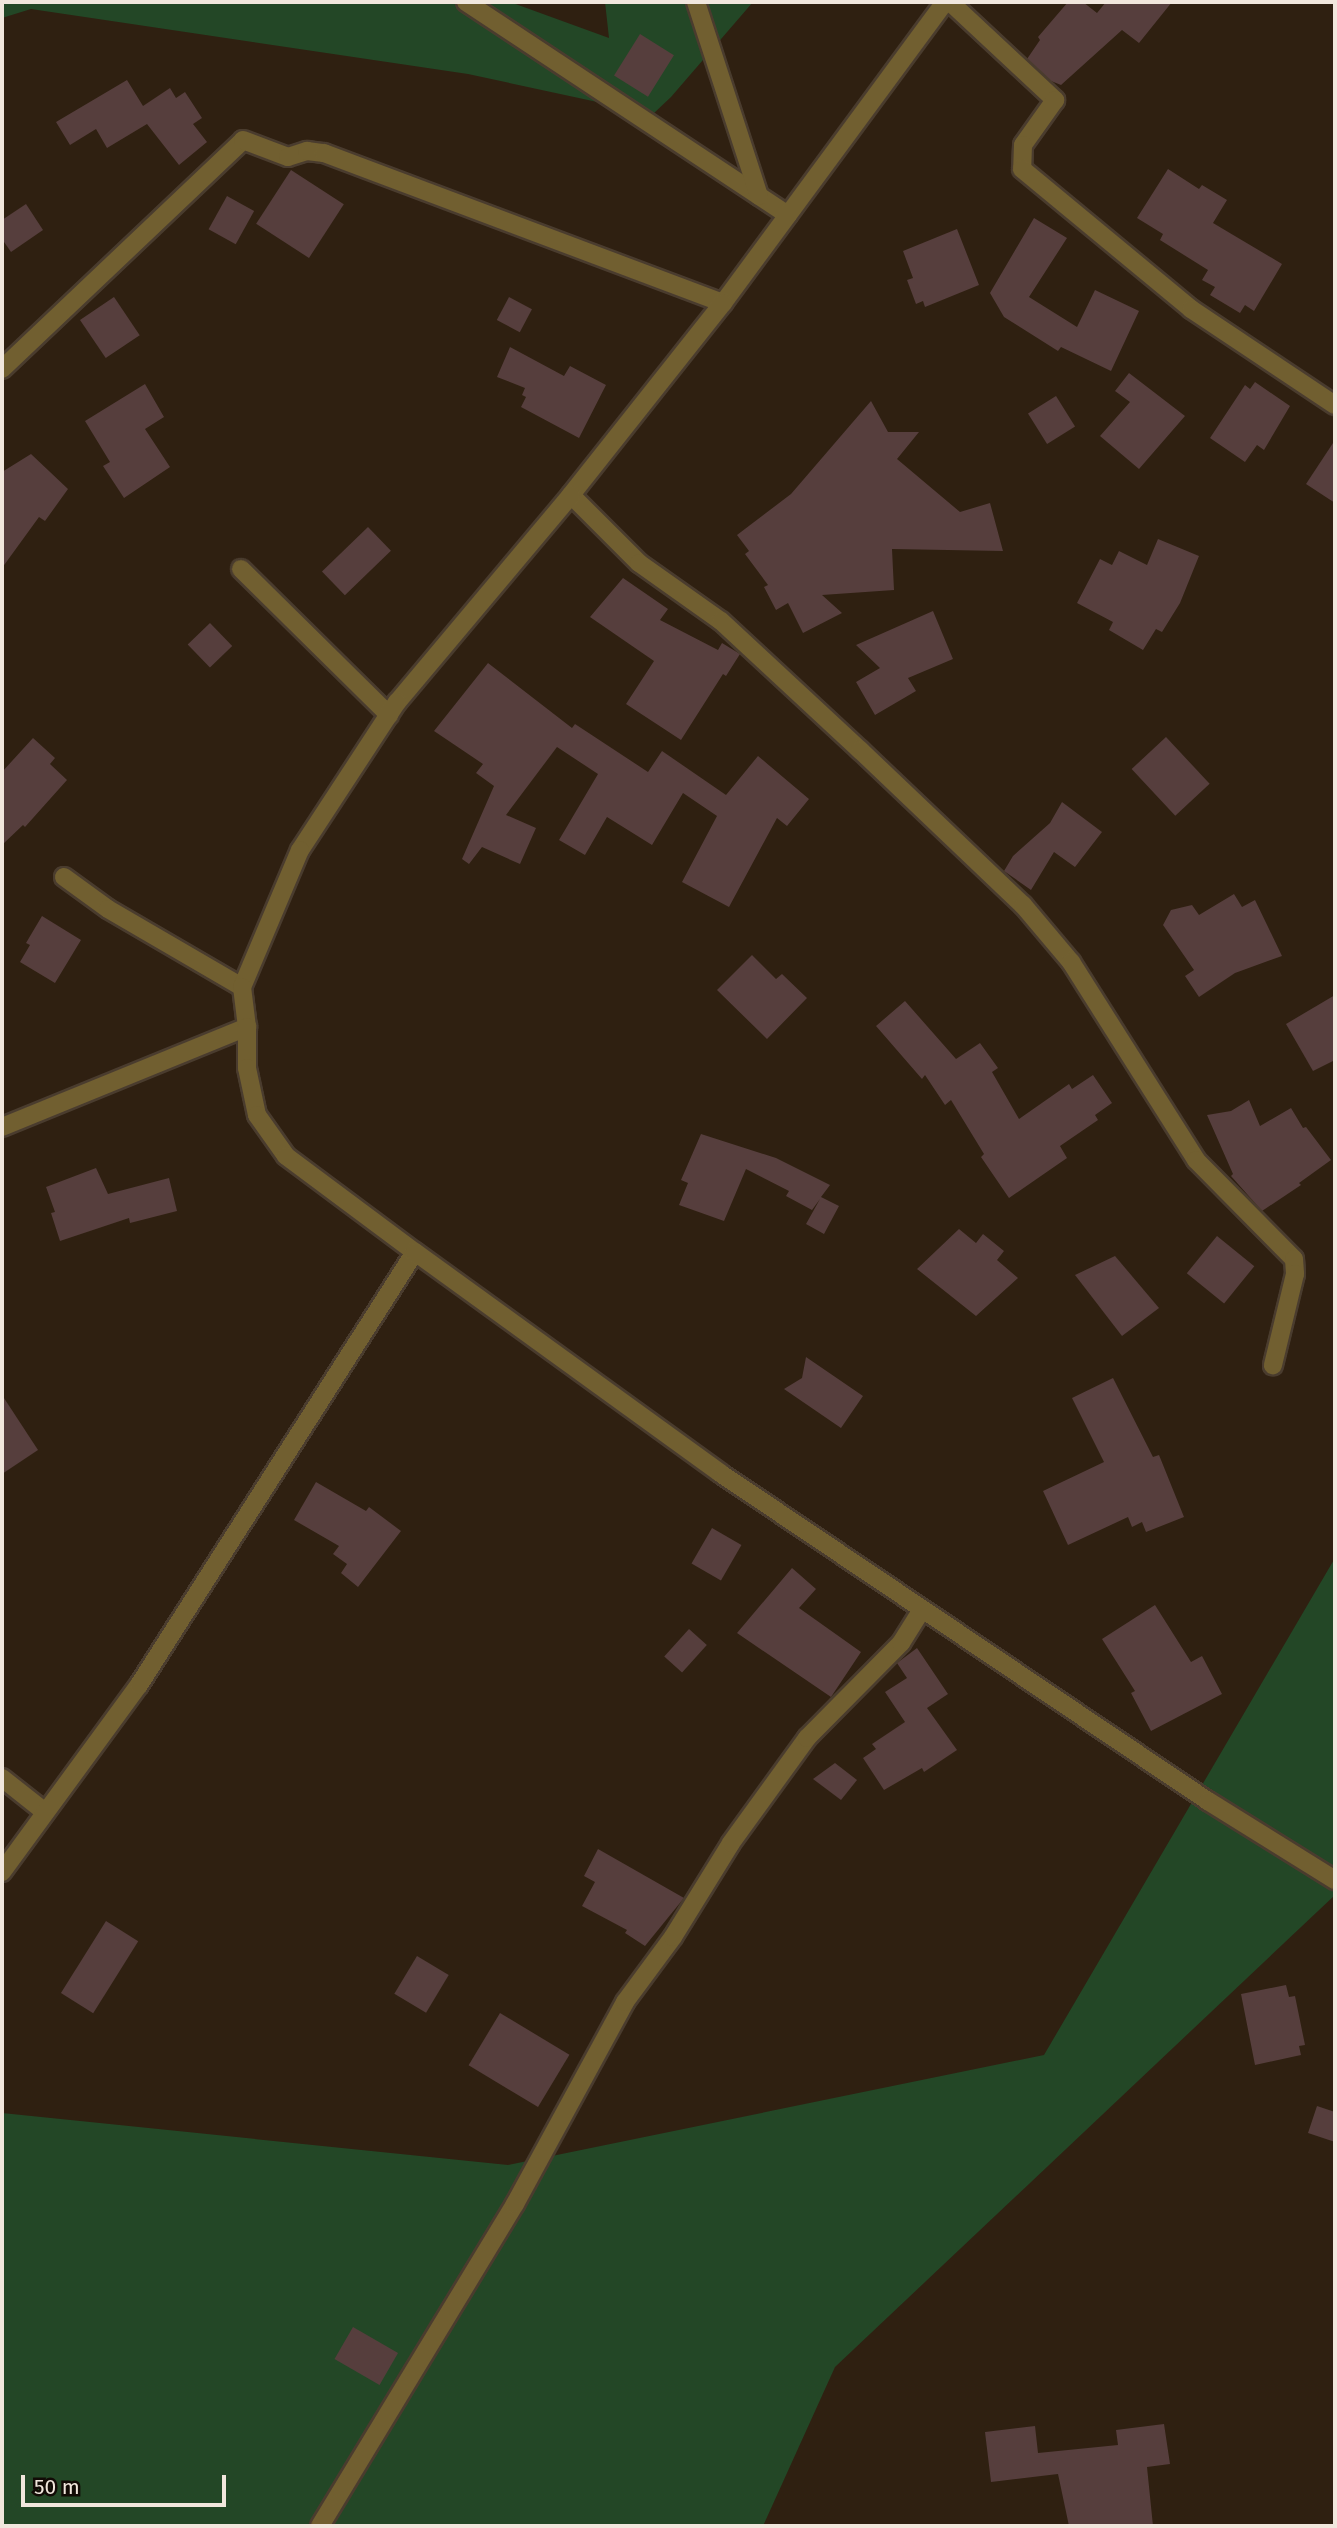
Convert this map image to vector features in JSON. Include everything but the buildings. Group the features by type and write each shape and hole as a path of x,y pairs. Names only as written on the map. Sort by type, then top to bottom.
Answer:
{"street":[{"path":"466,2 788,215"},
{"path":"696,2 759,196"},
{"path":"1335,405 1191,309 1023,169 1023,145 1055,100 948,2 723,303 389,715 300,850 242,987 247,1027 247,1068 257,1115 286,1156 720,1473 1208,1801 1335,1880"},
{"path":"2,369 243,140 288,157 307,151 324,153 723,303"},
{"path":"570,495 639,563 721,621 860,750 1023,905 1071,962 1196,1160 1294,1259 1295,1274 1273,1365"},
{"path":"241,569 389,715"},
{"path":"64,877 108,909 242,987"},
{"path":"2,1127 247,1027"},
{"path":"2,1871 139,1685 415,1252"},
{"path":"320,2526 515,2204 625,2002 673,1937 731,1843 807,1738 901,1643 922,1610"},
{"path":"2,1778 46,1812"}],"green space":[{"path":"2,2 510,2 609,38 605,2 753,2 671,97 653,114 468,74 31,9 2,18"},
{"path":"1335,1558 1335,1895 835,2367 763,2526 2,2526 2,2113 508,2165 1044,2055"}]}
